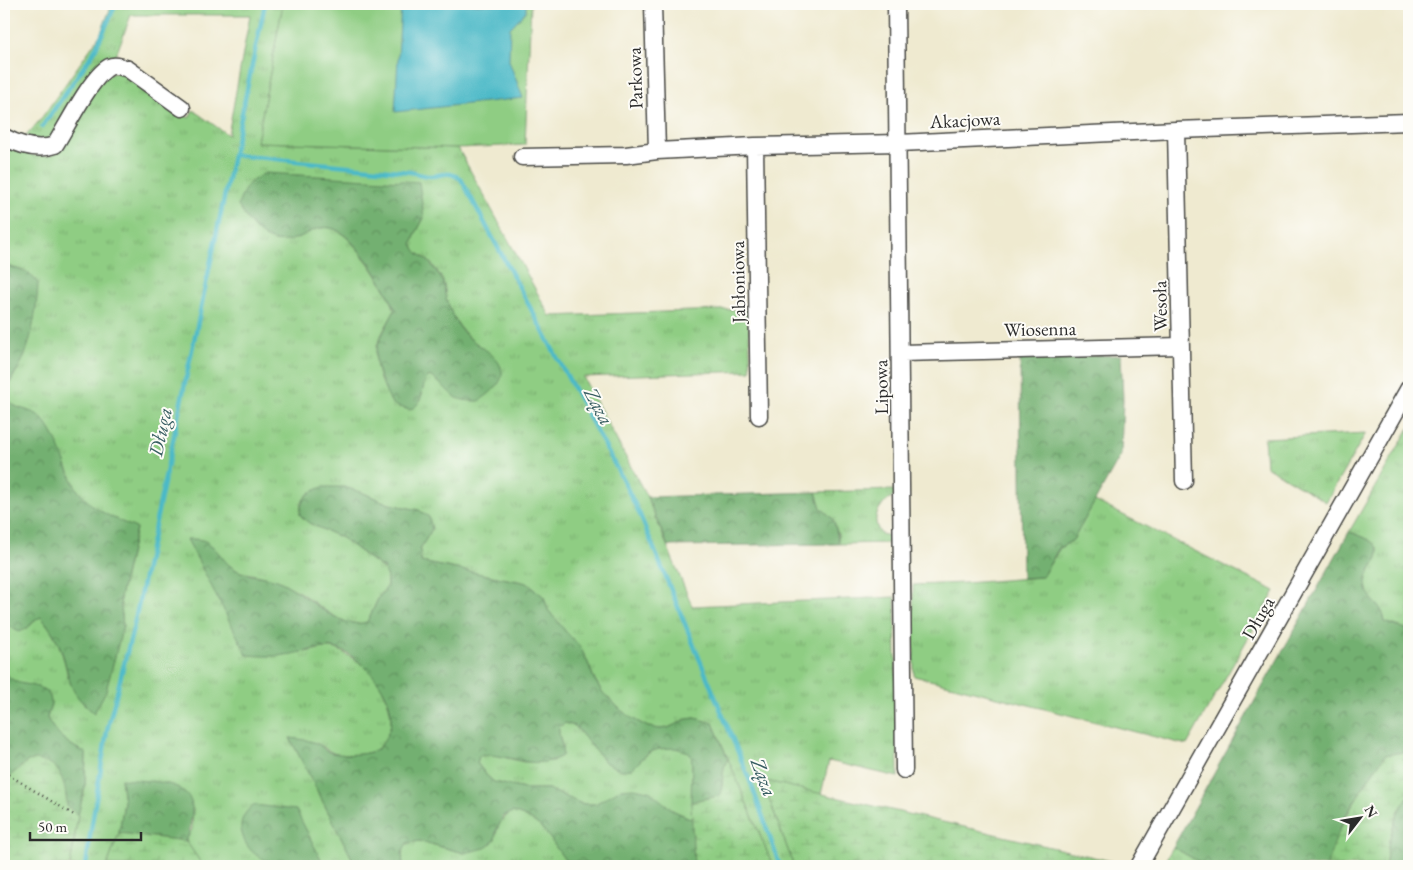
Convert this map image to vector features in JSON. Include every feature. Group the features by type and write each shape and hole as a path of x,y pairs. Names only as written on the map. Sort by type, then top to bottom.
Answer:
{"street":[{"name":"Parkowa","path":"653,4 657,151"},
{"name":"Lipowa","path":"896,4 899,143 904,770"},
{"path":"4,137 30,147 46,148 54,145 88,90 110,66 128,69 182,108"},
{"name":"Akacjowa","path":"522,158 626,155 657,151 755,146 899,143 1176,130 1409,122"},
{"name":"Wesoła","path":"1176,130 1184,482"},
{"name":"Jabłoniowa","path":"755,146 759,416"},
{"name":"Wiosenna","path":"901,353 1181,346"},
{"name":"Długa","path":"1139,866 1409,388"}],"path":[{"path":"4,772 74,815"}],"green space":[{"path":"112,4 283,4 257,142 458,148 550,316 748,309 751,371 583,377 647,497 692,606 895,597 898,777 829,761 821,794 762,780 794,866 773,866 713,723 695,718 660,729 648,727 633,719 603,693 579,645 548,610 544,597 527,583 421,562 420,549 432,529 419,510 389,504 361,492 310,492 301,503 300,515 309,523 342,538 383,569 387,577 387,587 379,597 367,622 357,624 338,618 285,584 237,571 227,564 210,545 197,540 187,540 306,652 324,648 339,650 369,670 383,690 390,712 391,724 389,734 384,743 375,750 363,754 341,755 314,743 290,738 356,866 203,866 186,841 192,829 193,809 121,779 124,802 119,833 107,866 70,866 78,815 85,787 86,753 63,739 50,724 47,718 51,703 47,692 38,687 17,682 4,673 4,623 19,632 41,617 59,646 68,678 123,627 120,598 136,529 97,511 78,492 50,430 26,410 18,408 9,402 6,393 25,355 29,273 4,265 4,143 23,152 36,155 43,156 56,153 97,87 104,79 116,72 126,74 189,118 193,110 228,135 250,15 131,15 116,55 102,62 56,135 43,142 26,136 40,120 100,35","holes":["250,182 424,218 412,244 417,252 428,260 437,271 444,284 451,312 469,337 480,346 455,396 429,376 423,383 422,395 381,382 376,352 380,337 395,310 378,277 359,251 340,232 328,227 319,228 299,237"]},
{"path":"283,4 531,4 525,145 458,148 257,142"},
{"path":"265,173 419,182 424,218 412,244 441,278 450,310 462,330 497,360 502,376 494,389 479,401 464,400 455,397 429,376 419,403 410,410 396,406 391,402 379,374 376,355 377,346 395,310 378,276 349,239 331,228 319,228 302,236 280,242 272,240 257,231 238,206 247,186 254,179"},
{"path":"4,265 29,273 38,283 36,310 28,347 12,378 7,398 13,405 38,415 44,421 57,443 75,486 85,499 105,514 136,528 120,598 123,626 106,691 94,713 75,693 59,644 41,617 19,632 4,623"},
{"path":"1121,355 1123,399 1121,455 1073,540 1059,548 1042,577 1022,578 1020,358"},
{"path":"1409,428 1409,630 1385,622 1379,607 1366,589 1366,581 1377,558 1378,551 1375,545 1366,538 1349,532"},
{"path":"1366,433 1326,502 1266,466 1264,438"},
{"path":"323,487 344,487 389,504 419,510 429,517 432,529 420,549 421,562 527,583 544,597 548,610 579,645 594,679 603,693 633,719 648,727 660,729 695,718 713,723 728,759 724,767 720,795 691,803 692,763 691,755 686,751 675,748 658,749 648,753 632,769 622,770 606,763 575,726 565,723 559,727 562,756 551,761 530,762 490,755 479,756 477,763 494,782 524,789 548,789 582,804 595,804 621,789 634,788 649,791 674,811 692,819 694,866 602,866 565,860 544,830 531,820 512,812 503,817 496,831 495,839 485,848 464,853 420,841 407,843 402,853 403,866 356,866 290,738 313,742 329,752 338,754 358,754 374,751 386,737 391,724 391,711 387,698 371,673 349,655 338,649 319,648 275,656 247,655 187,539 199,539 207,542 215,548 225,561 238,571 277,580 333,616 344,621 367,622 379,597 387,587 387,578 384,569 342,538 309,523 300,515 303,500 306,496"},
{"path":"895,490 895,495 878,512 876,522 881,534 896,537 895,543 839,544 838,534 832,518 821,508 816,492"},
{"path":"816,492 821,508 832,518 839,544 668,546 647,497"},
{"path":"1095,501 1275,591 1187,745 914,676 913,585 1042,577 1060,548 1073,540"},
{"path":"1349,532 1366,538 1375,545 1378,551 1377,558 1369,572 1367,589 1379,607 1385,622 1409,630 1409,757 1404,752 1385,755 1345,816 1327,866 1206,866 1173,847"},
{"path":"4,673 17,682 38,687 47,692 51,702 47,718 50,724 63,739 86,753 85,787 78,815 67,806 66,794 28,761 4,781"},
{"path":"565,723 575,726 606,763 640,761 649,753 664,748 683,749 688,752 692,760 692,819 664,805 605,799 595,804 582,804 548,789 524,789 494,782 477,763 479,756 490,754 524,762 553,761 563,747 558,736 559,727"},
{"path":"1404,752 1409,757 1409,795 1398,812 1389,840 1385,866 1327,866 1344,822 1376,768 1385,755"},
{"path":"728,759 773,866 694,866 691,803 720,795 724,767"},
{"path":"35,760 49,763 59,772 64,783 67,806 78,815 70,866 4,866 4,781 28,761"},
{"path":"121,779 167,784 178,787 186,793 191,802 192,814 190,831 186,841 119,833 124,802"},
{"path":"762,780 1115,862 1113,866 794,866"},
{"path":"1409,795 1409,866 1385,866 1389,840 1398,812"},
{"path":"255,805 296,810 323,863 280,863 269,861 252,851 245,842 241,831 241,823 245,814"},
{"path":"512,812 531,820 544,830 565,860 602,866 403,866 402,853 407,843 420,841 464,853 495,839 500,823"},
{"path":"119,833 186,841 203,866 107,866"},
{"path":"1173,847 1206,866 1162,866"}],"water":[{"path":"401,4 526,4 526,11 510,28 509,61 523,98 395,112"}],"waterway":[{"path":"42,127 94,52 116,4"},
{"name":"Długa","path":"86,866 107,731 134,625 265,4"},
{"name":"Ząza","path":"234,155 410,172 427,176 452,174 461,179 640,515 752,786 780,866"}]}
